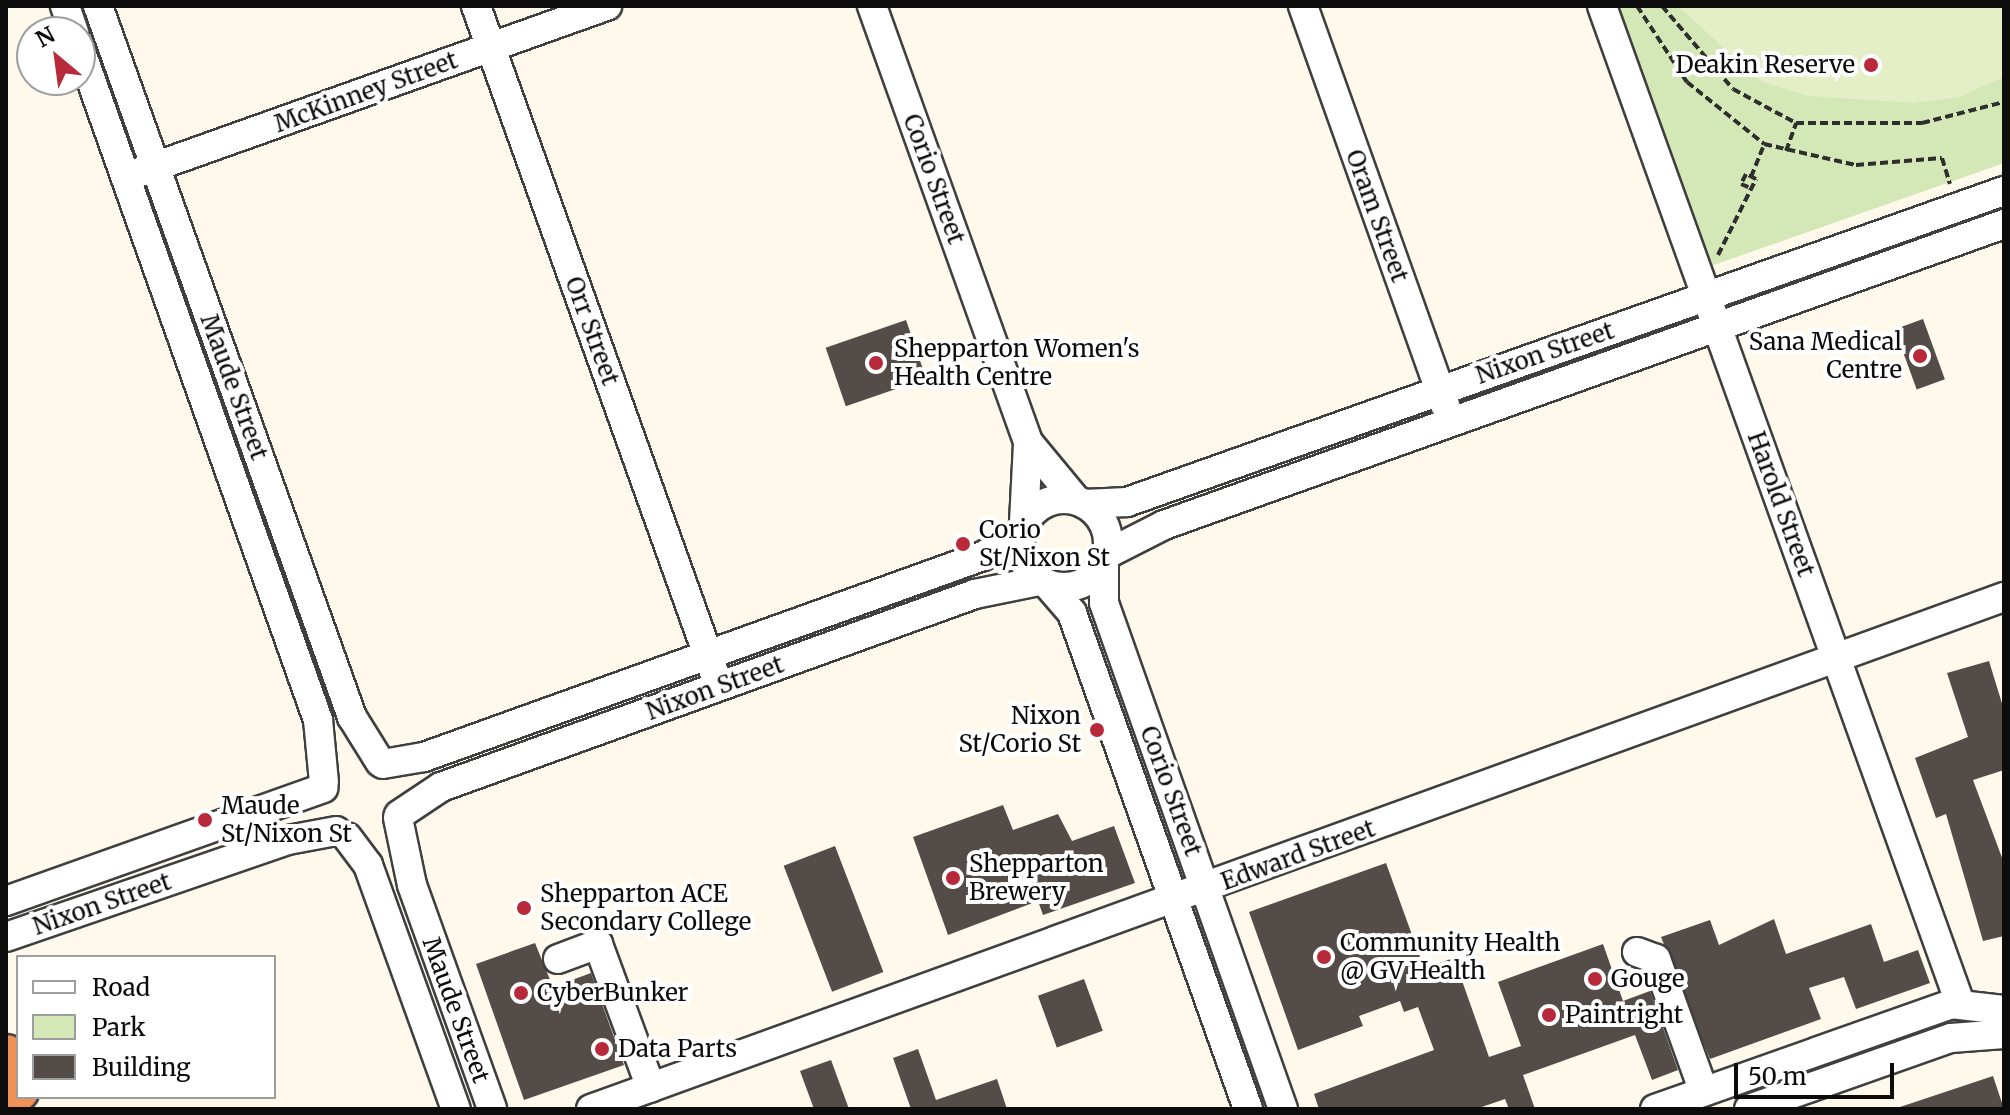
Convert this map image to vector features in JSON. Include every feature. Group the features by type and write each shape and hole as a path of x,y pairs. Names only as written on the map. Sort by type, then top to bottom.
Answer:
{"highway":[{"path":"6,1056 16,1084"}],"street":[{"name":"Maude Street","path":"98,6 352,717 382,763"},
{"name":"Orr Street","path":"476,6 719,686"},
{"name":"McKinney Street","path":"125,178 607,6"},
{"name":"Corio Street","path":"872,6 1028,442 1080,502"},
{"name":"Oram Street","path":"1303,6 1453,425"},
{"name":"Harold Street","path":"1602,6 1960,1003"},
{"name":"Maude Street","path":"96,95 318,720 323,785"},
{"name":"Nixon Street","path":"1080,502 1127,502 2004,191"},
{"name":"Nixon Street","path":"1106,558 1164,525 1453,425 1717,325 2004,224"},
{"path":"204,400 234,389"},
{"name":"Corio Street","path":"1022,528 1028,442"},
{"path":"1080,502 1105,525 1106,558 1080,585 1043,582 1022,560 1022,528 1046,503 1080,502"},
{"name":"Nixon Street","path":"382,763 424,757 983,556 1022,528"},
{"name":"Corio Street","path":"1106,558 1104,603 1283,1109"},
{"path":"272,590 303,579"},
{"name":"Corio Street","path":"1043,582 1072,613 1248,1109"},
{"name":"Nixon Street","path":"399,817 441,787 975,594 1043,582"},
{"name":"Edward Street","path":"591,1109 1206,889 2004,597"},
{"path":"344,762 382,763 399,781 399,817 376,837 342,834 323,812 323,785 344,762"},
{"name":"Nixon Street","path":"6,901 323,785"},
{"name":"Maude Street","path":"399,817 412,885 492,1109"},
{"name":"Maude Street","path":"342,834 368,865 456,1109"},
{"name":"Nixon Street","path":"6,937 288,840 342,834"},
{"path":"558,959 598,944 651,1088"},
{"path":"1637,952 1656,959 1704,1092"},
{"path":"1655,1109 1909,1018 1960,1003 2004,1029"},
{"path":"1909,1018 1920,1048"},
{"path":"1749,1109 1920,1048 1974,1033 2004,1029"}],"path":[{"path":"1637,6 1687,82 1764,144 1856,165 1942,158 1950,184"},
{"path":"1662,6 1733,89 1796,123 1922,123 2004,102"},
{"path":"1786,151 1796,123"},
{"path":"1712,268 1748,187 1756,179 1751,177 1764,144"}],"green space":[{"name":"Deakin Reserve","path":"1615,6 2004,6 2004,163 1708,267"},
{"name":"Deakin Reserve","path":"1678,6 2004,6 2004,77 1959,97 1915,103 1808,96 1760,81"}],"building":[{"name":"Sana Medical Centre","path":"1923,319 1945,379 1917,389 1895,329"},
{"name":"Shepparton Women's Health Centre","path":"906,320 926,379 846,406 826,348"},
{"path":"1989,661 2004,710 2004,770 1973,780 2004,863 2004,936 1983,941 1946,814 1936,818 1915,758 1968,737 1947,673"},
{"path":"1003,805 1013,830 1058,814 1072,841 1114,826 1135,883 1043,915 1038,901 948,935 913,837"},
{"path":"835,846 883,972 832,992 784,866"},
{"path":"1386,863 1424,968 1454,958 1489,1057 1521,1046 1498,982 1603,944 1623,1001 1650,991 1678,1070 1652,1080 1635,1035 1523,1075 1535,1109 1509,1109 1505,1099 1476,1109 1319,1109 1314,1094 1434,1050 1418,1007 1404,1012 1400,1001 1359,1016 1363,1026 1298,1050 1249,912"},
{"path":"1774,919 1786,954 1871,924 1884,962 1918,950 1930,983 1856,1009 1844,977 1809,988 1821,1019 1710,1059 1661,937 1710,920 1719,945"},
{"path":"535,943 553,987 591,973 624,1065 524,1100 476,964"},
{"path":"1084,979 1103,1031 1057,1047 1038,996"},
{"path":"918,1049 936,1100 997,1079 1007,1109 911,1109 893,1058"},
{"path":"831,1060 849,1109 814,1109 800,1071"},
{"path":"1993,1076 2004,1109 1900,1109 1900,1107"}],"place":[{"name":"Deakin Reserve","path":"1871,65"},
{"name":"Sana Medical Centre","path":"1920,356"},
{"name":"Shepparton Women's Health Centre","path":"876,363"},
{"name":"Corio St/Nixon St","path":"963,544"},
{"name":"Nixon St/Corio St","path":"1097,730"},
{"name":"Maude St/Nixon St","path":"205,820"},
{"name":"Shepparton Brewery","path":"953,878"},
{"name":"Shepparton ACE Secondary College","path":"524,908"},
{"name":"Community Health @ GV Health","path":"1324,957"},
{"name":"Gouge","path":"1595,979"},
{"name":"CyberBunker","path":"521,993"},
{"name":"Paintright","path":"1549,1015"},
{"name":"Data Parts","path":"602,1049"}]}
